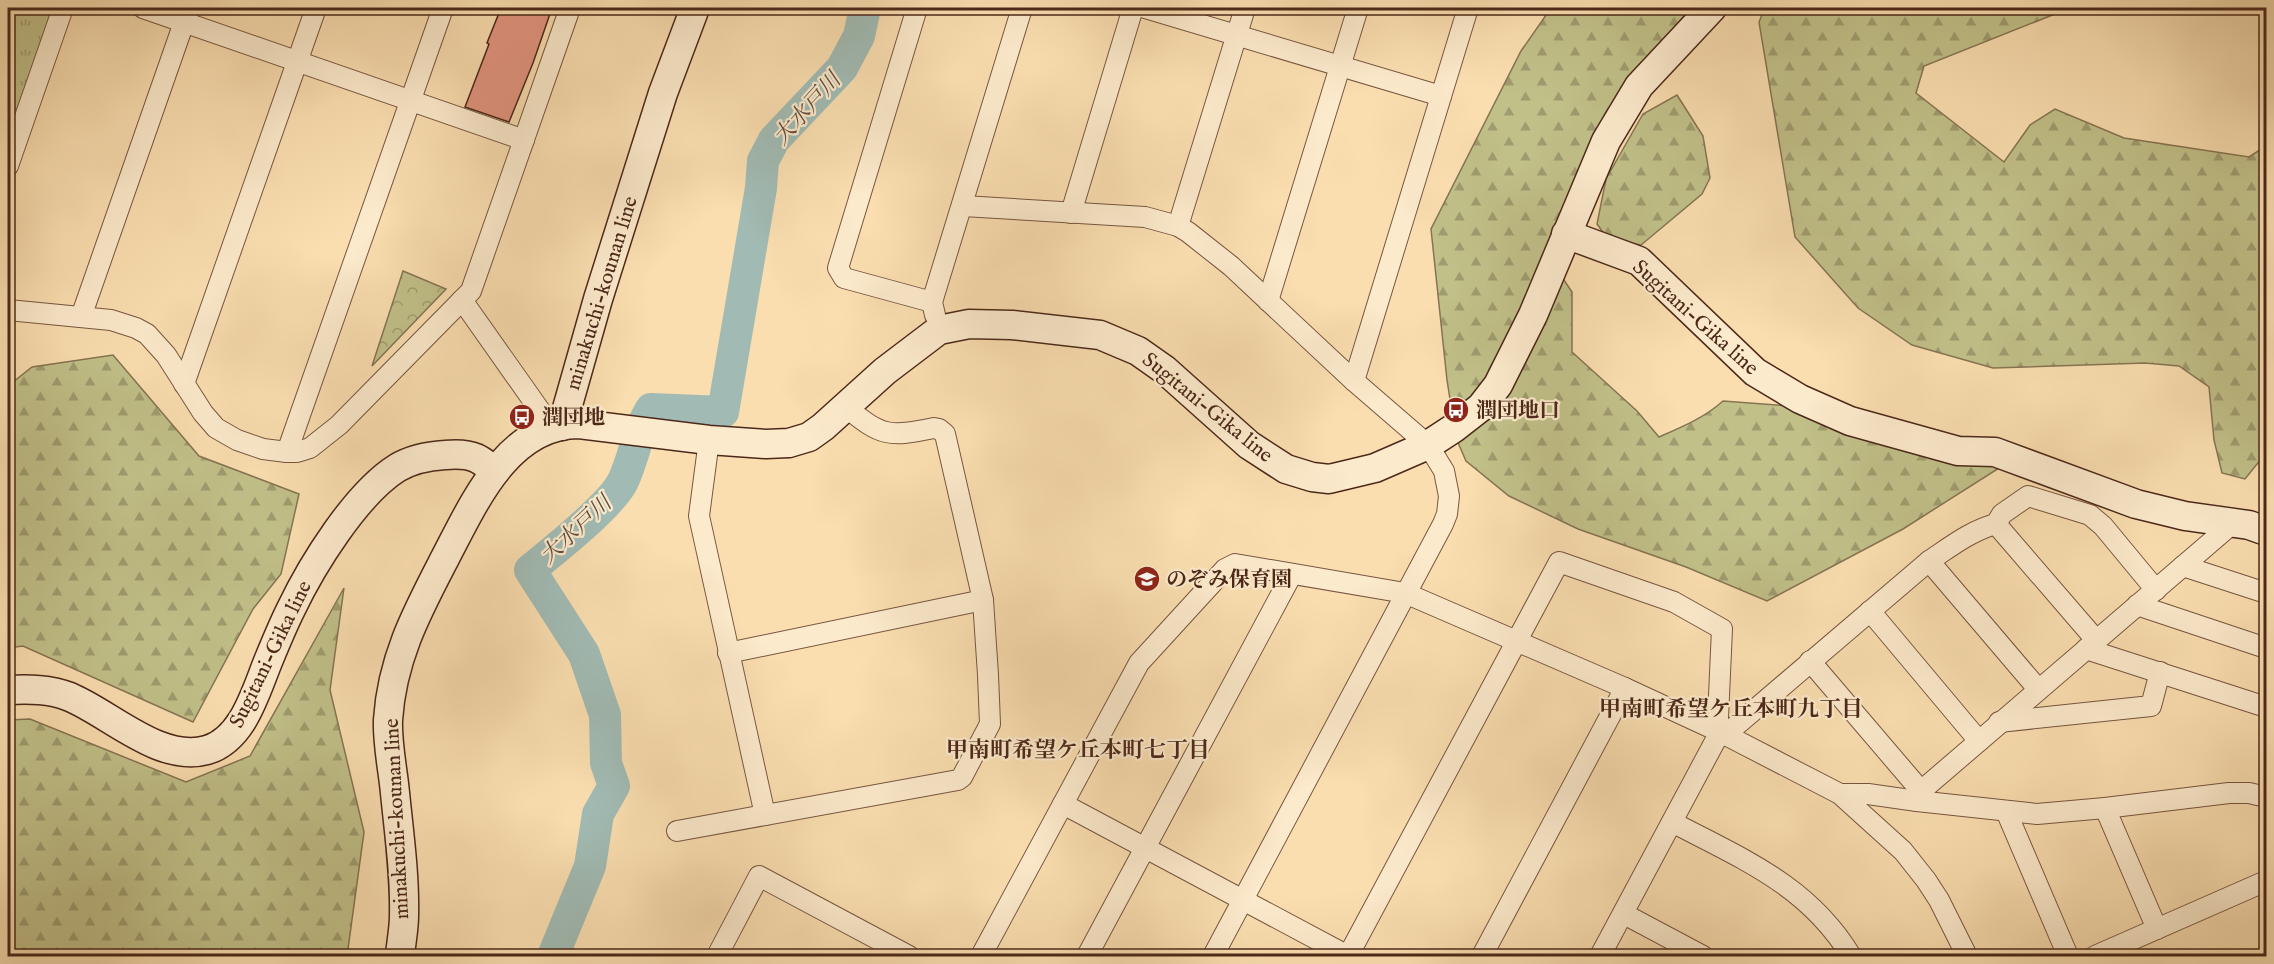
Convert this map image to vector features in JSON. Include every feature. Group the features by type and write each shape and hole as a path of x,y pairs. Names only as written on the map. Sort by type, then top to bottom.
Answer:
{"main road":[{"name":"minakuchi-kounan line","path":"400,957 404,916 388,722 395,671 413,620 471,508 495,471 513,452 530,439 557,427 663,93 695,8"},
{"path":"1566,234 1606,141 1639,86 1712,8"},
{"name":"Sugitani-Gika line","path":"557,427 579,424 709,440 756,444 789,443 809,437 823,427 885,370 939,330 969,324 1012,325 1100,335 1138,351 1165,370 1249,445 1286,469 1312,477 1329,479 1375,468 1428,445 1481,407 1498,385 1533,315 1566,234 1639,261 1755,372 1810,404 1850,421 1958,451 1995,452 2136,504 2185,516 2249,525 2266,531"},
{"name":"Sugitani-Gika line","path":"8,690 46,690 70,697 156,744 179,752 192,753 220,745 229,737 245,714 270,654 308,576 355,508 384,478 417,459 455,454 476,458 495,471"}],"street":[{"path":"8,166 63,8"},
{"path":"143,8 187,15 298,61 524,140"},
{"path":"184,384 316,8"},
{"path":"287,452 443,8"},
{"path":"8,310 125,323 147,334 166,355 216,428 249,445 287,452 310,448 324,438 471,291 570,8"},
{"path":"917,8 838,268 844,278 932,302"},
{"path":"939,330 932,302 1022,8"},
{"path":"1071,213 1133,8"},
{"path":"1145,8 1441,96"},
{"path":"1178,226 1245,8"},
{"path":"1268,301 1358,8"},
{"path":"1354,381 1468,8"},
{"path":"81,317 187,15"},
{"path":"963,206 1146,217 1178,226 1202,241 1354,381 1428,445 1444,471 1449,496 1447,514 1212,957"},
{"path":"462,300 557,427"},
{"path":"677,831 958,780 962,777 990,724 982,600 945,434 934,428 900,435 884,432 865,423 846,407"},
{"path":"709,440 699,516 765,815"},
{"path":"1720,732 1732,729 1929,561 1986,526 1996,524 2002,514 2028,496 2090,515 2103,526 2156,590"},
{"path":"1996,524 2091,645 2160,672 2266,707"},
{"path":"1919,796 1999,722 2232,524"},
{"path":"1929,561 2038,689"},
{"path":"1063,804 1348,957 1559,562 1674,602 1722,629 1720,732 1600,957"},
{"path":"981,957 1139,663 1225,569 1235,564 1405,593 1625,688 1720,732 1840,794 1903,851 1926,880 1939,900 1967,957"},
{"path":"2183,566 2266,592"},
{"path":"1087,957 1292,574"},
{"path":"728,653 982,600"},
{"path":"2138,605 2266,648"},
{"path":"1870,611 1979,741"},
{"path":"1810,661 1919,796"},
{"path":"1999,722 2151,706 2160,672"},
{"path":"1482,957 1625,688"},
{"path":"1840,794 1919,796 2037,814 2229,793 2248,793 2266,797"},
{"path":"2105,808 2157,928"},
{"path":"2006,811 2068,957"},
{"path":"1672,822 1783,882 1822,916 1851,957"},
{"path":"717,957 759,876 909,957"},
{"path":"2095,957 2266,881"},
{"path":"1624,914 1704,957"}],"green space":[{"path":"8,8 56,8 8,144"},
{"path":"1551,8 1695,8 1685,15 1621,89 1548,256 1572,292 1572,352 1637,411 1659,437 1700,417 1723,401 1790,406 2007,463 1903,529 1767,601 1686,567 1578,529 1509,496 1466,461 1456,438 1447,380 1431,229 1521,51"},
{"path":"1765,8 2070,8 1924,66 1916,93 2004,162 2030,125 2055,109 2124,138 2249,157 2266,146 2266,453 2245,479 2222,473 2214,440 2209,387 2179,366 2145,363 1993,368 1912,345 1858,308 1795,237 1759,22"},
{"path":"1677,95 1703,136 1710,178 1702,194 1641,245 1607,238 1597,224 1606,179 1643,114"},
{"path":"403,271 446,289 372,366"},
{"path":"113,355 199,456 299,494 281,574 253,609 193,722 23,646 8,648 8,386 32,367"},
{"path":"344,588 330,690 364,832 347,956 8,956 8,720 30,719 186,782 250,756"}],"building":[{"path":"501,8 552,8 509,122 465,107"}],"waterway":[{"name":"大水戸川","path":"553,956 590,866 598,814 614,786 606,763 605,715 584,654 530,570 581,528 617,491 627,472 642,426 651,409 723,412 761,188 763,161 774,140 842,68 859,36 865,8"}],"place":[{"name":"潤団地口","path":"1456,410"},
{"name":"潤団地","path":"522,417"},
{"name":"のぞみ保育園","path":"1147,579"}],"district":[{"name":"甲南町希望ケ丘本町九丁目","path":"1731,708"},
{"name":"甲南町希望ケ丘本町七丁目","path":"1078,749"}]}
